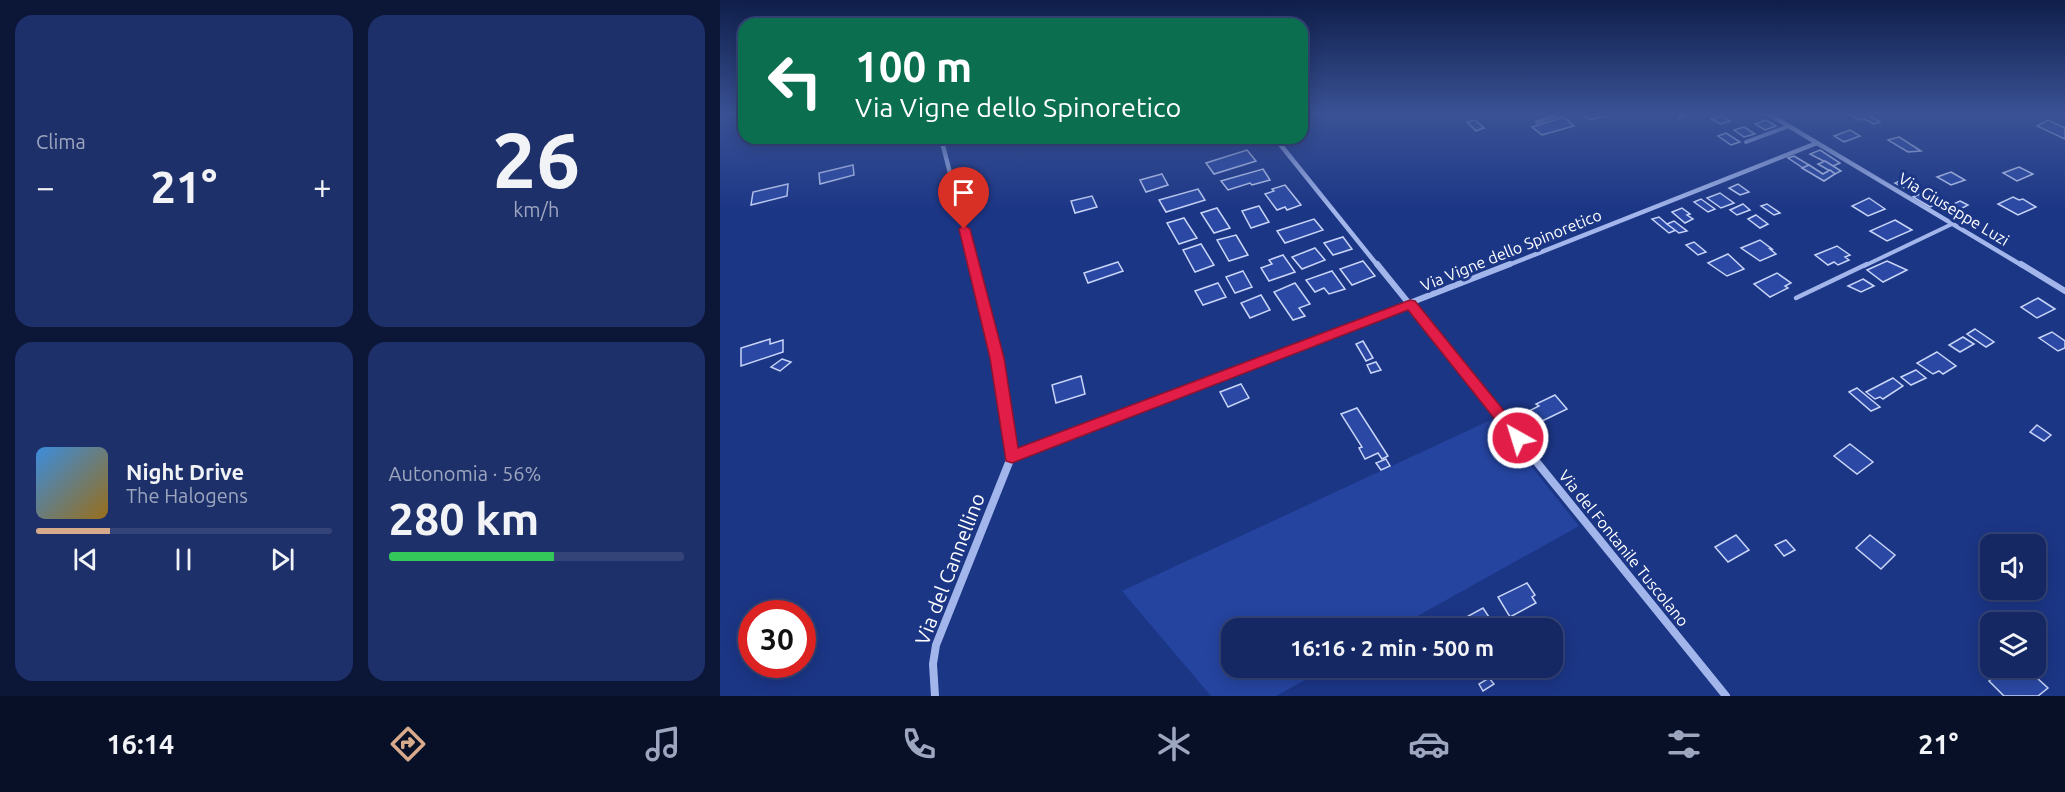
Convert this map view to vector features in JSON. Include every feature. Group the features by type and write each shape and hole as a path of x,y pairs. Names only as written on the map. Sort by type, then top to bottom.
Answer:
{"street":[{"path":"943,145 995,347 1012,457"},
{"name":"Via del Fontanile Tuscolano","path":"1281,145 1726,696"},
{"name":"Via Vigne dello Spinoretico","path":"1012,457 1410,304 1811,145"},
{"name":"Via Giuseppe Luzi","path":"1821,145 2065,291"},
{"name":"Via del Cannellino","path":"935,696 933,669 936,645 1012,457"}],"lane":[{"path":"1796,298 1952,224"}],"shaded area":[{"path":"1493,419 1579,526 1414,618 1221,618 1221,678 1309,678 1276,696 1211,696 1122,591"}],"building":[{"path":"1897,145 1912,145 1921,151 1908,152"},
{"path":"1247,150 1256,161 1214,174 1206,163"},
{"path":"1820,150 1840,163 1833,166 1810,154"},
{"path":"1794,156 1809,165 1803,168 1788,158"},
{"path":"1825,161 1841,171 1835,174 1818,164"},
{"path":"853,165 854,175 820,184 819,173"},
{"path":"1809,165 1823,174 1830,170 1835,174 1824,181 1802,168"},
{"path":"2019,167 2033,174 2017,181 2003,173"},
{"path":"1263,169 1270,180 1228,190 1221,181"},
{"path":"1951,172 1965,180 1951,185 1937,177"},
{"path":"1162,174 1168,185 1146,192 1140,180"},
{"path":"1904,179 1917,187 1908,190 1895,183"},
{"path":"788,184 787,196 751,205 753,192"},
{"path":"1738,184 1749,192 1740,195 1729,188"},
{"path":"1285,185 1301,205 1287,210 1285,207 1277,210 1265,194"},
{"path":"1198,189 1205,200 1166,212 1159,200"},
{"path":"1720,193 1734,203 1721,208 1707,198"},
{"path":"1923,193 1940,203 1930,207 1913,197"},
{"path":"1092,196 1097,207 1075,213 1071,201"},
{"path":"2013,197 2023,199 2036,207 2018,215 1998,204"},
{"path":"1869,198 1885,209 1868,216 1852,206"},
{"path":"1701,199 1715,209 1708,212 1694,202"},
{"path":"1960,201 1968,205 1957,211 1949,206"},
{"path":"1743,204 1750,210 1737,215 1730,210"},
{"path":"1767,204 1780,213 1774,215 1761,206"},
{"path":"1259,206 1269,222 1251,228 1242,211"},
{"path":"1217,208 1230,228 1214,233 1201,213"},
{"path":"1682,208 1693,219 1685,223 1672,212"},
{"path":"1756,215 1768,224 1760,228 1748,219"},
{"path":"1659,217 1676,230 1669,233 1652,219"},
{"path":"1184,218 1197,238 1179,244 1167,223"},
{"path":"1314,219 1323,230 1285,243 1277,231"},
{"path":"1895,220 1912,230 1887,241 1870,231"},
{"path":"1674,221 1687,231 1679,233 1667,224"},
{"path":"1236,235 1248,255 1229,261 1217,240"},
{"path":"1343,237 1352,249 1333,255 1324,243"},
{"path":"1760,240 1776,254 1760,261 1741,248"},
{"path":"1694,242 1706,252 1698,255 1686,245"},
{"path":"1201,244 1214,265 1195,272 1183,250"},
{"path":"1837,246 1850,255 1845,257 1849,260 1838,265 1834,262 1828,265 1815,255"},
{"path":"1315,248 1325,260 1302,269 1292,257"},
{"path":"1728,254 1744,269 1727,276 1708,263"},
{"path":"1283,255 1295,272 1269,281 1261,268 1272,264 1269,260"},
{"path":"1363,261 1375,276 1352,285 1340,269"},
{"path":"1887,261 1907,270 1883,282 1867,270"},
{"path":"1118,262 1123,271 1088,283 1084,273"},
{"path":"1243,271 1252,287 1235,293 1226,277"},
{"path":"1332,271 1345,289 1329,294 1324,288 1315,292 1306,280"},
{"path":"1777,273 1791,283 1785,286 1788,288 1770,297 1754,284"},
{"path":"1863,279 1874,286 1861,292 1848,286"},
{"path":"1218,283 1226,297 1203,305 1195,291"},
{"path":"1295,283 1310,304 1299,308 1305,316 1293,320 1274,292"},
{"path":"1261,295 1270,310 1250,318 1241,303"},
{"path":"2038,298 2055,309 2037,318 2021,307"},
{"path":"1975,329 1994,342 1986,347 1967,334"},
{"path":"2052,332 2065,341 2065,348 2058,351 2039,338"},
{"path":"1963,337 1974,344 1960,352 1949,345"},
{"path":"770,339 770,344 783,340 783,352 741,366 741,348"},
{"path":"1363,341 1373,358 1366,361 1356,344"},
{"path":"1937,352 1956,366 1943,374 1939,371 1933,374 1917,363"},
{"path":"782,359 791,362 780,371 771,367"},
{"path":"1376,362 1381,370 1371,373 1367,365"},
{"path":"1916,370 1926,378 1911,385 1901,377"},
{"path":"1081,376 1085,394 1056,403 1052,385"},
{"path":"1893,378 1903,386 1883,399 1880,397 1875,399 1866,392"},
{"path":"1241,384 1249,398 1228,407 1220,392"},
{"path":"1857,388 1880,407 1871,411 1849,392"},
{"path":"1555,395 1567,409 1538,423 1529,411 1539,406 1536,404"},
{"path":"1357,408 1388,456 1382,459 1378,453 1365,459 1359,448 1362,447 1341,414"},
{"path":"2037,425 2051,435 2044,441 2030,432"},
{"path":"1850,444 1873,462 1857,474 1834,456"},
{"path":"1386,459 1390,466 1381,470 1376,463"},
{"path":"1736,535 1749,550 1728,562 1715,547"},
{"path":"1870,535 1895,555 1881,569 1856,548"},
{"path":"1786,540 1795,550 1784,556 1775,545"},
{"path":"1527,583 1535,595 1532,597 1536,603 1510,617 1498,597"},
{"path":"1483,608 1490,618 1465,618"},
{"path":"1489,678 1494,684 1483,691 1479,684"},
{"path":"1992,678 2037,678 2048,688 2038,696 2004,696 1989,681"}],"route":[{"path":"964,229 997,358 1012,457 1410,304 1518,438"}]}
